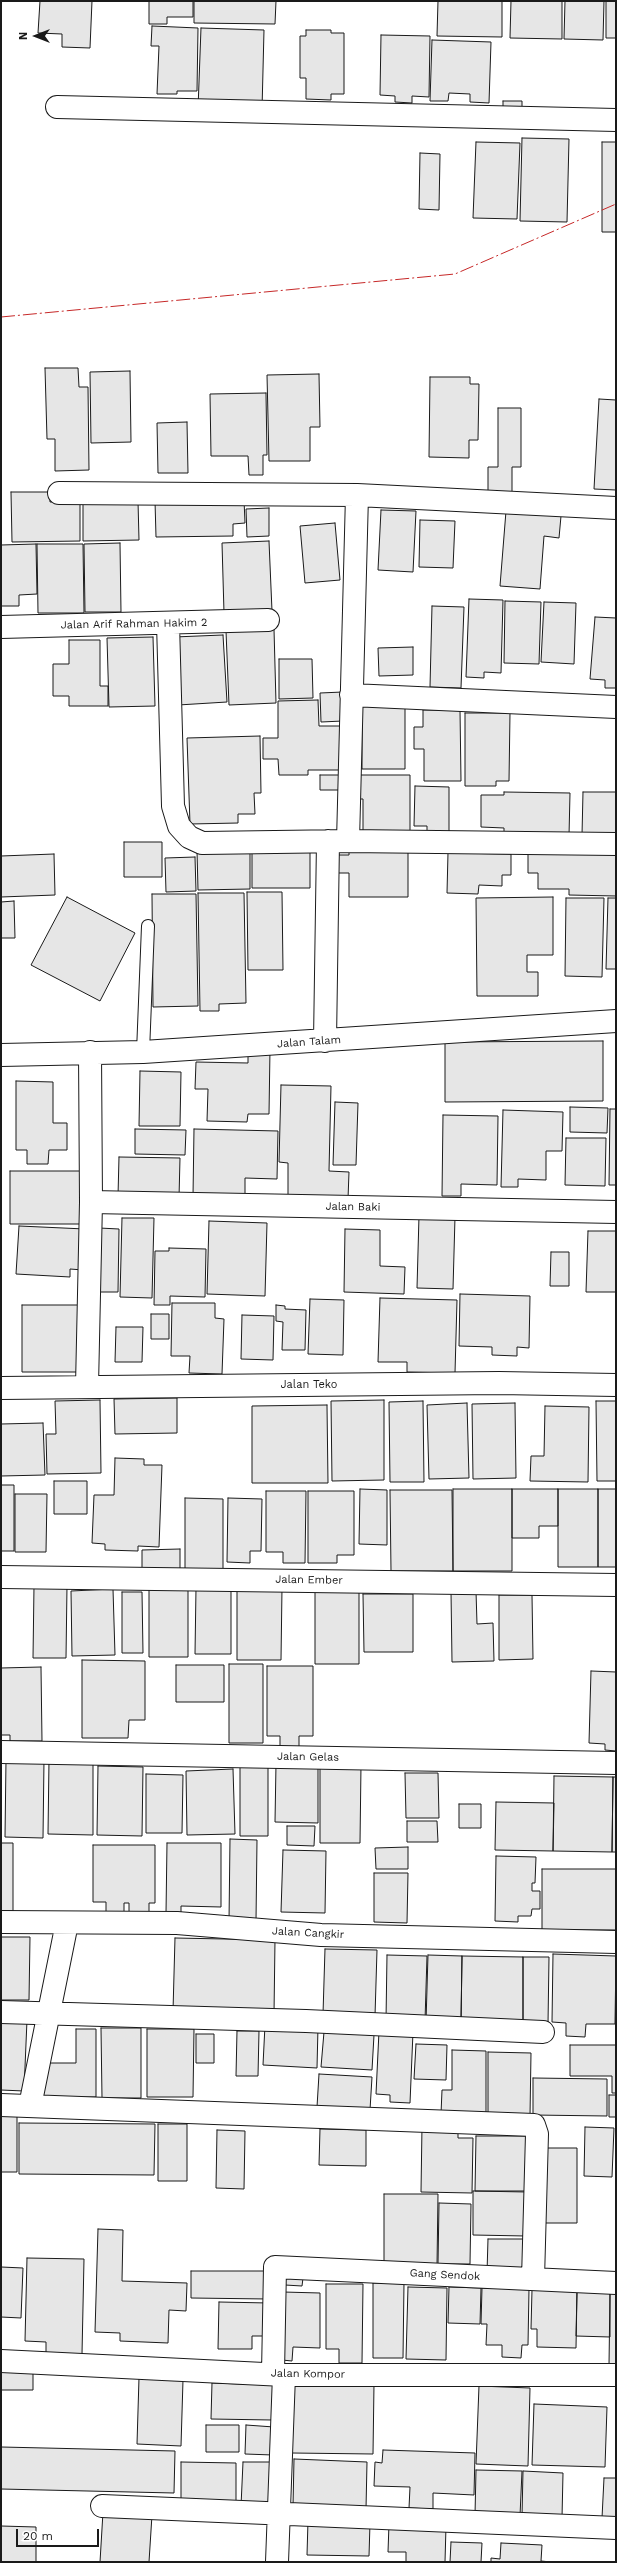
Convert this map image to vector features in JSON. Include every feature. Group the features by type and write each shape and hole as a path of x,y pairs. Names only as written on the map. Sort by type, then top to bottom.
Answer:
{"street":[{"path":"57,107 616,120"},
{"path":"59,493 357,495 616,508"},
{"path":"325,1041 338,841 351,694 357,495"},
{"name":"Jalan Arif Rahman Hakim 2","path":"1,627 268,620"},
{"path":"168,623 173,806 179,826 189,837 202,842 338,841 616,844"},
{"path":"351,694 616,707"},
{"name":"Jalan Talam","path":"1,1055 143,1052 616,1021"},
{"path":"87,1386 91,1202 90,1052"},
{"name":"Jalan Baki","path":"91,1202 616,1212"},
{"name":"Jalan Teko","path":"1,1388 499,1383 616,1385"},
{"name":"Jalan Ember","path":"1,1577 616,1585"},
{"name":"Jalan Gelas","path":"1,1752 616,1763"},
{"name":"Jalan Cangkir","path":"1,1922 177,1923 321,1935 616,1942"},
{"path":"30,2106 67,1923"},
{"path":"1,2012 306,2021 543,2032"},
{"path":"1,2105 534,2125 537,2134 533,2279"},
{"name":"Gang Sendok","path":"278,2374 275,2267 616,2283"},
{"name":"Jalan Kompor","path":"1,2361 278,2374 616,2375"},
{"path":"277,2562 280,2515 278,2374"},
{"path":"102,2506 280,2515 616,2528"}],"lane":[{"path":"143,1052 148,926"}],"building":[{"path":"40,1 92,1 90,48 62,47 62,34 38,33"},
{"path":"149,1 193,1 193,17 167,17 167,24 149,24"},
{"path":"194,1 276,1 275,24 194,23"},
{"path":"438,1 502,1 502,37 437,36"},
{"path":"511,1 562,1 562,39 510,38"},
{"path":"565,1 604,1 603,40 564,39"},
{"path":"606,1 616,1 616,38 606,38"},
{"path":"152,26 198,28 197,91 177,91 177,94 157,94 159,46 151,46"},
{"path":"201,28 264,30 262,110 198,109"},
{"path":"306,30 331,30 331,33 344,33 344,94 331,94 331,100 306,99 306,78 300,78 300,36 306,36"},
{"path":"381,35 430,36 429,97 412,96 412,103 395,102 395,96 380,95"},
{"path":"432,40 491,42 489,103 470,102 470,94 449,93 448,101 430,101"},
{"path":"503,101 522,101 522,117 503,117"},
{"path":"522,138 569,139 567,222 520,221"},
{"path":"476,142 520,143 517,219 473,218"},
{"path":"602,142 616,142 616,232 602,232"},
{"path":"420,153 440,154 439,210 419,209"},
{"path":"45,368 78,368 79,387 88,387 89,470 55,471 55,439 47,439"},
{"path":"130,371 131,442 91,443 90,372"},
{"path":"319,374 320,427 310,427 310,461 269,461 267,375"},
{"path":"430,377 470,377 470,384 479,384 478,440 469,440 469,458 429,457"},
{"path":"266,393 267,455 263,455 263,475 249,475 248,456 211,456 210,394"},
{"path":"599,399 616,400 616,490 594,489"},
{"path":"498,408 521,408 521,467 512,467 512,492 488,492 488,467 498,467"},
{"path":"187,422 188,473 158,473 157,423"},
{"path":"11,492 50,492 50,502 80,501 80,541 12,542"},
{"path":"244,499 245,523 233,524 233,536 156,537 155,501"},
{"path":"138,501 139,540 83,541 83,502"},
{"path":"269,508 269,536 247,537 246,509"},
{"path":"381,510 416,511 413,572 378,570"},
{"path":"506,511 561,516 559,538 544,536 540,589 500,586"},
{"path":"420,520 455,521 453,568 419,567"},
{"path":"335,523 340,580 305,583 300,526"},
{"path":"269,541 272,611 224,613 222,543"},
{"path":"120,543 121,612 85,612 84,544"},
{"path":"36,544 37,594 19,595 19,606 1,606 1,545"},
{"path":"37,544 83,544 84,613 38,613"},
{"path":"469,599 503,600 501,673 484,672 484,678 466,677"},
{"path":"505,601 541,602 539,664 504,663"},
{"path":"544,602 576,603 574,664 541,662"},
{"path":"432,606 464,607 461,688 430,687"},
{"path":"595,617 616,618 616,688 605,688 605,680 590,679"},
{"path":"274,629 276,703 229,705 226,631"},
{"path":"223,635 227,702 178,705 174,637"},
{"path":"153,637 155,706 109,707 107,638"},
{"path":"69,640 100,640 100,686 108,686 108,706 69,706 69,696 53,696 53,664 69,664"},
{"path":"413,647 413,675 379,676 378,648"},
{"path":"279,659 312,659 313,698 279,699"},
{"path":"343,692 343,721 321,722 320,693"},
{"path":"318,700 319,726 341,726 341,770 308,770 308,775 279,775 278,759 263,759 263,738 278,738 278,701"},
{"path":"362,703 405,703 405,769 362,769"},
{"path":"423,710 460,710 461,781 424,781 424,749 414,749 414,727 423,727"},
{"path":"465,713 510,713 509,781 496,781 496,786 465,786"},
{"path":"260,736 261,793 254,793 255,814 238,814 238,823 190,824 187,738"},
{"path":"320,775 340,775 340,790 320,790"},
{"path":"356,775 410,775 410,832 363,832 363,799 356,799"},
{"path":"415,786 449,787 449,832 427,832 427,826 414,826"},
{"path":"504,792 570,793 569,836 504,835 504,828 481,827 481,795 504,795"},
{"path":"583,792 616,792 616,835 582,835"},
{"path":"124,842 162,842 162,877 124,877"},
{"path":"349,849 408,849 408,897 349,897 349,873 338,873 338,855 349,855"},
{"path":"528,849 616,851 616,896 569,895 569,889 538,889 538,873 528,873"},
{"path":"250,850 250,889 198,890 197,851"},
{"path":"252,850 310,850 310,888 252,888"},
{"path":"448,853 511,854 511,875 502,875 502,886 479,885 478,894 447,893"},
{"path":"54,854 55,895 1,897 1,856"},
{"path":"195,857 196,891 166,892 165,858"},
{"path":"247,892 282,892 283,970 248,970"},
{"path":"198,893 244,893 246,1003 219,1004 219,1011 200,1011"},
{"path":"152,894 196,894 198,1006 153,1007"},
{"path":"67,897 135,933 100,1001 31,965"},
{"path":"553,897 553,955 527,955 527,972 538,972 538,996 477,996 476,898"},
{"path":"566,898 604,898 602,977 565,976"},
{"path":"608,898 616,898 616,969 606,969"},
{"path":"14,901 15,938 1,938 1,902"},
{"path":"603,1041 603,1101 445,1102 445,1042"},
{"path":"248,1048 270,1049 269,1114 248,1114 247,1122 207,1121 208,1089 195,1089 196,1062 248,1063"},
{"path":"140,1071 181,1072 180,1126 139,1126"},
{"path":"16,1081 53,1082 53,1123 67,1123 67,1150 49,1150 48,1164 27,1164 27,1150 16,1150"},
{"path":"281,1085 331,1086 329,1171 349,1172 348,1199 288,1197 288,1163 279,1162"},
{"path":"335,1102 358,1103 356,1165 333,1165"},
{"path":"570,1107 608,1108 607,1133 570,1132"},
{"path":"610,1109 616,1109 616,1185 609,1185"},
{"path":"503,1110 563,1112 562,1151 546,1151 546,1180 518,1179 518,1187 501,1187"},
{"path":"443,1115 498,1116 497,1185 461,1184 461,1196 442,1196"},
{"path":"135,1129 186,1130 185,1155 135,1154"},
{"path":"194,1129 278,1131 277,1179 245,1178 245,1197 193,1196"},
{"path":"566,1138 606,1138 605,1186 565,1185"},
{"path":"119,1157 180,1158 179,1198 118,1196"},
{"path":"10,1171 80,1171 80,1224 10,1224"},
{"path":"419,1216 455,1217 453,1289 417,1288"},
{"path":"122,1218 154,1218 152,1298 120,1297"},
{"path":"209,1221 267,1223 265,1296 207,1294"},
{"path":"19,1226 85,1229 83,1270 70,1269 70,1277 16,1274"},
{"path":"99,1228 119,1229 118,1292 98,1292"},
{"path":"345,1229 380,1230 380,1266 405,1267 404,1294 344,1292"},
{"path":"588,1231 616,1231 616,1292 586,1292"},
{"path":"169,1248 206,1249 205,1297 170,1296 170,1305 154,1305 155,1251 169,1251"},
{"path":"551,1252 569,1252 569,1286 550,1286"},
{"path":"460,1294 530,1296 529,1348 517,1347 517,1356 492,1355 492,1347 459,1346"},
{"path":"380,1298 457,1300 455,1373 407,1372 407,1362 378,1362"},
{"path":"310,1299 344,1300 343,1355 308,1354"},
{"path":"172,1303 215,1303 215,1318 224,1319 222,1374 189,1373 190,1356 171,1356"},
{"path":"22,1305 81,1305 81,1372 22,1372"},
{"path":"276,1305 285,1306 285,1309 306,1310 305,1350 282,1350 283,1322 276,1321"},
{"path":"151,1314 169,1314 169,1339 151,1339"},
{"path":"242,1315 274,1316 273,1360 241,1359"},
{"path":"116,1327 143,1327 142,1362 115,1362"},
{"path":"177,1398 177,1433 115,1434 114,1399"},
{"path":"100,1400 101,1473 47,1474 46,1434 56,1434 55,1401"},
{"path":"384,1400 384,1480 332,1481 331,1401"},
{"path":"423,1401 424,1482 390,1482 389,1402"},
{"path":"596,1401 616,1401 616,1481 597,1481"},
{"path":"467,1403 469,1478 429,1479 427,1405"},
{"path":"515,1403 516,1478 473,1479 472,1404"},
{"path":"327,1405 328,1483 252,1483 252,1406"},
{"path":"545,1406 589,1407 588,1482 530,1481 531,1456 544,1456"},
{"path":"43,1423 45,1475 1,1476 1,1424"},
{"path":"115,1458 144,1459 144,1465 162,1465 159,1547 138,1546 138,1551 105,1550 105,1544 92,1543 94,1495 114,1495"},
{"path":"54,1481 87,1481 87,1514 54,1514"},
{"path":"1,1485 14,1485 14,1551 1,1551"},
{"path":"360,1489 387,1490 387,1545 359,1544"},
{"path":"453,1489 512,1489 512,1571 453,1571"},
{"path":"512,1489 558,1489 558,1526 539,1526 539,1538 512,1538"},
{"path":"558,1489 598,1489 598,1567 558,1567"},
{"path":"598,1489 616,1489 616,1567 598,1567"},
{"path":"390,1490 452,1490 453,1571 391,1571"},
{"path":"266,1491 306,1491 305,1563 283,1563 283,1552 266,1552"},
{"path":"308,1491 354,1491 354,1555 337,1555 337,1563 308,1563"},
{"path":"15,1494 47,1494 46,1552 15,1552"},
{"path":"185,1498 223,1499 223,1572 185,1572"},
{"path":"228,1498 262,1499 261,1551 250,1551 250,1563 227,1562"},
{"path":"180,1549 180,1572 142,1572 142,1550"},
{"path":"34,1586 67,1586 66,1658 33,1658"},
{"path":"149,1586 188,1587 188,1657 149,1657"},
{"path":"196,1588 231,1589 231,1654 195,1654"},
{"path":"237,1588 282,1588 281,1660 237,1660"},
{"path":"113,1589 115,1655 72,1656 71,1591"},
{"path":"451,1591 476,1591 477,1624 493,1623 494,1661 452,1662"},
{"path":"122,1592 142,1592 143,1653 122,1653"},
{"path":"315,1592 359,1592 359,1664 315,1664"},
{"path":"363,1594 413,1594 413,1652 364,1652"},
{"path":"499,1595 532,1595 533,1659 499,1660"},
{"path":"82,1660 145,1661 145,1720 129,1720 128,1738 82,1738"},
{"path":"229,1664 263,1664 263,1743 229,1743"},
{"path":"176,1665 224,1665 224,1702 176,1702"},
{"path":"267,1666 313,1666 313,1736 299,1736 299,1748 280,1748 280,1736 267,1736"},
{"path":"41,1667 42,1741 10,1741 10,1735 1,1735 1,1668"},
{"path":"591,1671 616,1672 616,1751 605,1750 605,1744 589,1743"},
{"path":"6,1760 44,1760 43,1838 5,1837"},
{"path":"49,1760 93,1760 93,1835 48,1834"},
{"path":"276,1764 318,1764 318,1823 275,1822"},
{"path":"320,1765 361,1765 360,1843 320,1843"},
{"path":"98,1766 143,1767 142,1836 97,1835"},
{"path":"240,1766 268,1766 268,1836 240,1836"},
{"path":"233,1769 235,1834 187,1835 186,1771"},
{"path":"405,1773 438,1773 439,1818 406,1818"},
{"path":"146,1774 183,1775 182,1833 146,1833"},
{"path":"554,1776 613,1777 612,1852 553,1851"},
{"path":"613,1777 616,1777 616,1852 612,1852"},
{"path":"496,1802 554,1803 553,1851 495,1850"},
{"path":"459,1804 481,1804 481,1828 459,1828"},
{"path":"407,1821 437,1821 438,1842 407,1842"},
{"path":"287,1826 315,1826 314,1846 287,1845"},
{"path":"230,1839 257,1840 256,1921 229,1921"},
{"path":"1,1843 13,1843 13,1911 1,1911"},
{"path":"167,1843 221,1843 221,1907 181,1906 181,1913 166,1913"},
{"path":"93,1845 155,1845 155,1903 149,1903 149,1914 129,1914 129,1903 124,1903 124,1913 106,1913 106,1902 93,1902"},
{"path":"408,1847 408,1869 376,1869 375,1848"},
{"path":"283,1850 326,1851 325,1913 281,1912"},
{"path":"496,1856 536,1857 535,1883 532,1883 532,1891 540,1891 540,1909 532,1909 531,1916 518,1916 518,1922 495,1921"},
{"path":"542,1869 616,1869 616,1930 542,1930"},
{"path":"374,1873 408,1873 407,1923 374,1922"},
{"path":"1,1937 30,1937 29,2000 1,2000"},
{"path":"175,1938 275,1940 274,2014 173,2011"},
{"path":"325,1949 377,1950 375,2016 323,2014"},
{"path":"553,1954 616,1956 615,2024 586,2024 585,2037 566,2036 566,2023 552,2022"},
{"path":"387,1955 427,1956 425,2021 386,2020"},
{"path":"428,1955 462,1956 461,2022 426,2022"},
{"path":"462,1956 523,1957 523,2024 461,2022"},
{"path":"523,1957 549,1957 548,2024 523,2024"},
{"path":"1,2019 27,2020 24,2091 1,2090"},
{"path":"265,2025 318,2027 317,2068 263,2065"},
{"path":"101,2028 141,2028 141,2098 102,2098"},
{"path":"76,2029 96,2029 96,2097 43,2098 43,2063 76,2063"},
{"path":"147,2029 194,2029 193,2097 147,2097"},
{"path":"237,2031 259,2031 258,2076 236,2076"},
{"path":"379,2031 413,2032 410,2103 390,2102 390,2095 376,2094"},
{"path":"324,2032 374,2035 372,2070 321,2067"},
{"path":"196,2034 214,2034 214,2063 196,2063"},
{"path":"416,2044 447,2045 446,2080 414,2079"},
{"path":"570,2045 616,2045 616,2093 612,2093 612,2076 570,2076"},
{"path":"452,2050 486,2051 486,2114 441,2114 442,2090 452,2090"},
{"path":"488,2052 531,2053 530,2116 488,2116"},
{"path":"319,2074 372,2077 370,2110 317,2107"},
{"path":"533,2078 607,2079 607,2116 533,2115"},
{"path":"609,2095 616,2095 616,2117 609,2117"},
{"path":"1,2109 17,2109 17,2172 1,2172"},
{"path":"19,2123 155,2124 154,2175 19,2174"},
{"path":"158,2124 187,2124 187,2181 158,2181"},
{"path":"422,2126 458,2127 458,2138 473,2138 472,2193 421,2192"},
{"path":"585,2127 614,2128 612,2177 584,2176"},
{"path":"320,2129 366,2130 366,2166 319,2165"},
{"path":"217,2130 245,2131 244,2189 216,2188"},
{"path":"476,2136 529,2136 528,2191 475,2191"},
{"path":"543,2148 577,2148 577,2223 543,2223"},
{"path":"473,2191 527,2192 526,2236 473,2235"},
{"path":"384,2194 438,2194 437,2266 384,2265"},
{"path":"439,2203 471,2204 470,2264 438,2264"},
{"path":"98,2229 123,2230 122,2281 187,2283 186,2311 169,2310 168,2343 120,2341 120,2333 95,2332"},
{"path":"488,2239 524,2239 524,2268 487,2273"},
{"path":"27,2258 84,2259 82,2354 46,2354 46,2342 25,2341"},
{"path":"1,2267 23,2268 21,2318 1,2317"},
{"path":"191,2271 268,2271 268,2299 191,2298"},
{"path":"286,2277 303,2278 302,2286 285,2285"},
{"path":"373,2283 404,2283 403,2358 373,2358"},
{"path":"326,2284 363,2284 362,2363 339,2363 339,2349 326,2349"},
{"path":"408,2287 447,2288 446,2360 406,2359"},
{"path":"449,2287 481,2288 480,2324 448,2323"},
{"path":"482,2288 529,2289 528,2345 522,2345 521,2358 502,2357 502,2345 486,2345 487,2324 481,2324"},
{"path":"616,2288 616,2366 609,2365 610,2292"},
{"path":"532,2290 577,2291 576,2348 537,2347 537,2329 531,2329"},
{"path":"577,2291 610,2292 610,2337 576,2336"},
{"path":"283,2292 320,2293 320,2348 293,2347 292,2361 282,2360"},
{"path":"219,2302 269,2303 268,2336 252,2336 252,2349 218,2349"},
{"path":"1,2363 33,2364 33,2390 1,2390"},
{"path":"139,2378 183,2380 181,2446 137,2444"},
{"path":"212,2383 273,2385 272,2420 211,2419"},
{"path":"293,2383 374,2384 373,2454 292,2453"},
{"path":"479,2386 530,2388 528,2466 476,2464"},
{"path":"534,2404 607,2407 605,2467 532,2465"},
{"path":"206,2425 239,2425 239,2452 206,2452"},
{"path":"246,2425 274,2427 273,2455 245,2454"},
{"path":"1,2447 175,2451 174,2493 1,2489"},
{"path":"383,2450 475,2453 474,2495 433,2493 433,2509 409,2508 410,2487 374,2486 375,2462 382,2463"},
{"path":"294,2459 367,2462 366,2509 293,2506"},
{"path":"181,2462 236,2463 236,2503 181,2502"},
{"path":"243,2462 274,2462 272,2508 241,2506"},
{"path":"476,2470 522,2471 520,2516 475,2515"},
{"path":"523,2471 563,2473 562,2518 522,2516"},
{"path":"604,2478 616,2478 616,2518 602,2518"},
{"path":"103,2512 152,2515 149,2562 100,2562"},
{"path":"308,2521 370,2523 369,2556 307,2555"},
{"path":"389,2524 446,2526 445,2562 406,2562 406,2552 388,2552"},
{"path":"1,2526 36,2527 36,2562 1,2562"},
{"path":"451,2542 482,2543 481,2562 450,2562"},
{"path":"501,2543 542,2545 541,2561 551,2562 491,2562 491,2558 500,2559"}],"power":[{"path":"1,317 455,274 616,204"}]}
